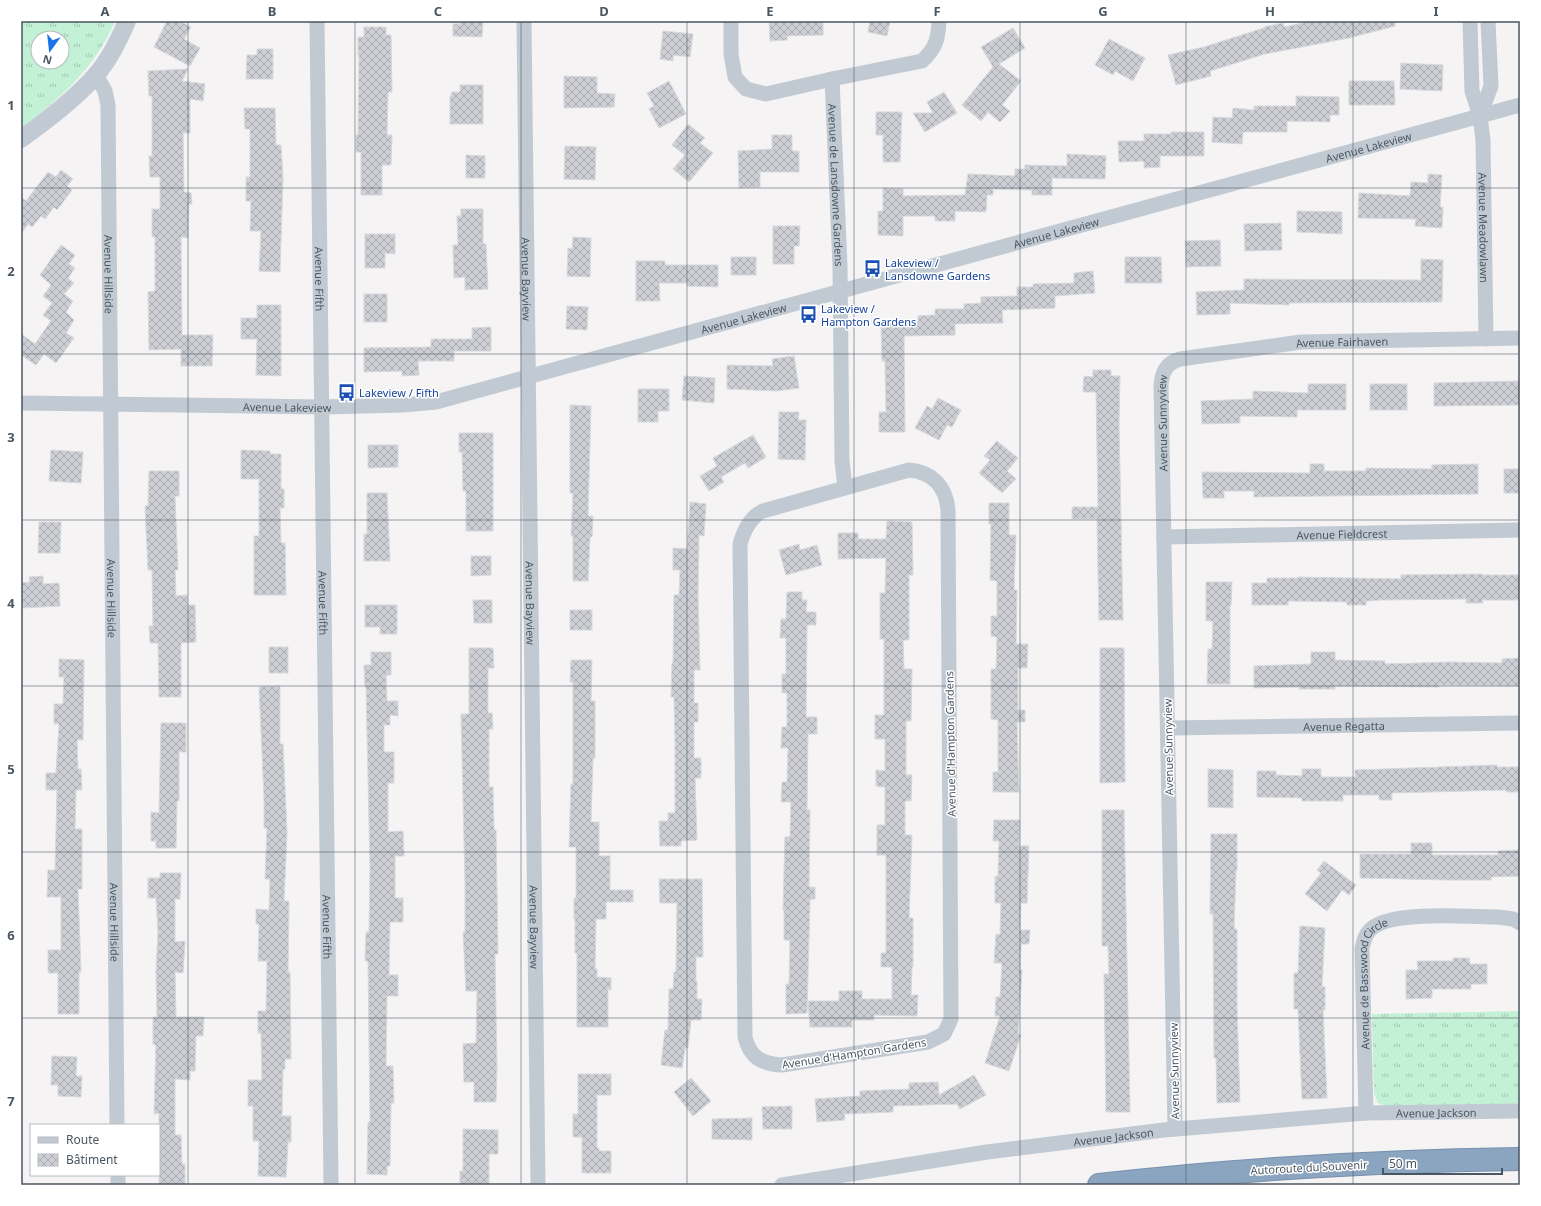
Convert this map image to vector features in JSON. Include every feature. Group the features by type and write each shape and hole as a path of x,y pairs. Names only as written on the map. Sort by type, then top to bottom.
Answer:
{"highway":[{"path":"1461,1159 1520,1147"},
{"name":"Autoroute du Souvenir","path":"1099,1185 1275,1168 1461,1159 1520,1159"}],"street":[{"path":"21,139 62,107 96,75 109,57 127,21"},
{"name":"Avenue Fifth","path":"317,21 330,1185"},
{"name":"Avenue Bayview","path":"524,21 538,1185"},
{"path":"731,21 732,54 735,77 746,89 766,94 922,60 933,50 938,35 939,21"},
{"path":"1470,21 1472,91 1480,116"},
{"path":"1480,116 1491,86 1488,21"},
{"name":"Avenue Hillside","path":"96,75 105,91 108,105 117,1124"},
{"name":"Avenue de Lansdowne Gardens","path":"832,79 841,292"},
{"name":"Avenue Lakeview","path":"21,403 322,407 421,404 452,398 1520,105"},
{"name":"Avenue Meadowlawn","path":"1480,116 1482,140 1486,339"},
{"path":"841,292 842,461 845,487"},
{"name":"Avenue Fairhaven","path":"1167,366 1180,359 1302,342 1520,338"},
{"name":"Avenue Sunnyview","path":"1167,366 1161,377 1161,386 1175,1129"},
{"name":"Avenue d'Hampton Gardens","path":"918,471 934,478 940,484 947,501 953,1011 944,1034 928,1042 793,1064 772,1065 763,1063 751,1053 745,1037 740,544 742,534 756,514 845,487 896,472 918,471"},
{"name":"Avenue Fieldcrest","path":"1164,537 1520,530"},
{"name":"Avenue Regatta","path":"1168,728 1520,723"},
{"name":"Avenue de Basswood Circle","path":"1366,1112 1362,948 1366,935 1370,929 1385,921 1405,917 1498,917 1513,919 1520,922"},
{"name":"Avenue Jackson","path":"782,1185 987,1152 1175,1129 1366,1112 1520,1111"}],"green space":[{"path":"21,21 115,21 98,53 76,81 49,106 21,128"},
{"path":"1520,1011 1520,1102 1510,1106 1388,1107 1378,1103 1374,1093 1372,1014"}],"building":[{"path":"167,21 179,21 191,27 184,39 200,48 190,66 154,47"},
{"path":"460,21 483,21 482,37 453,36 453,24 460,24"},
{"path":"769,21 823,21 823,35 787,36 787,40 770,41"},
{"path":"870,21 890,21 887,36 868,32"},
{"path":"1312,21 1395,21 1395,26 1349,38 1265,54 1210,71 1211,76 1176,85 1168,55 1204,47 1264,27 1283,23 1284,27"},
{"path":"364,27 386,27 386,35 391,35 392,92 388,92 387,135 392,135 391,165 382,165 382,195 361,195 361,152 356,152 356,135 358,135 358,37 364,37"},
{"path":"1013,28 1025,48 999,64 1021,81 1002,105 1010,111 1000,122 988,112 981,121 962,105 993,67 981,47"},
{"path":"663,31 693,34 690,57 673,55 673,61 660,59"},
{"path":"1109,39 1145,58 1133,81 1115,71 1113,75 1095,65"},
{"path":"257,49 273,49 273,79 246,79 247,55 257,55"},
{"path":"1401,63 1443,65 1442,91 1400,89"},
{"path":"188,69 182,81 205,84 203,101 190,99 190,133 183,133 184,192 191,193 192,204 189,204 188,238 181,237 182,335 213,335 212,366 181,366 181,349 149,350 148,292 155,291 155,237 152,237 152,209 160,209 160,177 150,177 149,156 152,156 152,96 149,96 148,71"},
{"path":"564,76 597,77 597,93 615,94 614,107 564,108"},
{"path":"669,81 686,114 659,128 649,109 654,106 647,93"},
{"path":"1349,81 1394,81 1395,105 1349,105"},
{"path":"460,85 483,85 483,124 450,124 450,96 452,92 460,92"},
{"path":"944,92 957,113 925,132 913,113 933,113 927,102"},
{"path":"1296,96 1339,97 1339,115 1330,115 1330,122 1287,121 1287,132 1243,132 1242,144 1212,142 1213,117 1232,118 1233,108 1254,110 1254,106 1296,106"},
{"path":"244,108 275,108 276,145 281,145 283,178 280,272 259,271 261,231 250,231 251,201 246,201 246,177 250,177 250,129 245,129"},
{"path":"876,112 902,112 900,162 883,162 883,135 876,135"},
{"path":"688,124 705,138 700,143 713,153 689,182 673,169 685,155 672,145"},
{"path":"1171,132 1204,132 1204,156 1160,156 1160,167 1144,168 1144,161 1119,162 1118,141 1144,141 1144,134 1171,134"},
{"path":"772,135 792,135 792,151 799,151 799,172 760,172 760,187 739,188 738,151 772,149"},
{"path":"565,146 596,147 595,180 564,179"},
{"path":"1067,154 1106,156 1105,179 1052,178 1052,195 1032,195 1032,190 993,189 993,195 987,195 986,212 955,211 955,221 935,221 935,216 903,216 903,236 878,235 878,211 883,211 883,188 903,189 903,196 965,195 968,174 1015,176 1015,169 1025,169 1025,165 1067,166"},
{"path":"466,155 485,156 485,178 466,178"},
{"path":"61,170 73,179 67,186 72,190 57,210 54,207 45,219 41,216 32,227 28,224 21,234 21,197 26,201 48,172 56,177"},
{"path":"1428,174 1442,175 1440,207 1443,207 1442,228 1415,226 1416,219 1358,218 1359,193 1410,196 1411,182 1428,183"},
{"path":"461,209 483,209 483,244 486,244 488,289 465,290 465,277 454,278 453,245 458,245 457,216 461,216"},
{"path":"1297,211 1342,212 1342,234 1297,232"},
{"path":"1281,223 1282,250 1245,251 1244,224"},
{"path":"773,226 800,226 799,246 794,246 794,264 773,264"},
{"path":"365,234 395,234 395,254 385,253 385,268 365,268"},
{"path":"573,237 591,238 590,277 567,276 568,248 572,249"},
{"path":"1220,240 1221,266 1186,267 1185,241"},
{"path":"61,245 75,255 69,264 75,268 68,278 74,283 64,294 73,301 66,312 74,320 66,333 74,338 56,363 44,354 36,365 21,355 21,334 35,344 51,321 43,315 52,303 43,296 51,285 40,275"},
{"path":"731,257 756,257 756,275 731,275"},
{"path":"1125,257 1161,257 1162,283 1125,283"},
{"path":"1421,259 1443,260 1442,302 1289,303 1289,305 1230,303 1230,314 1197,315 1196,292 1244,290 1244,279 1421,280"},
{"path":"636,261 665,261 665,265 718,265 718,287 687,286 687,283 659,283 660,301 636,301"},
{"path":"1093,271 1095,293 1055,296 1055,308 1002,310 1003,323 955,324 955,335 904,336 905,432 879,432 879,412 886,412 885,361 882,361 881,323 918,322 918,316 935,315 935,309 964,309 964,304 981,303 981,297 1017,296 1017,287 1033,287 1033,284 1074,283 1074,273"},
{"path":"364,294 387,294 387,322 364,322"},
{"path":"257,305 281,305 281,376 256,375 257,339 241,339 241,318 257,318"},
{"path":"567,306 588,307 587,330 566,329"},
{"path":"491,327 491,351 454,351 454,361 418,361 419,375 402,376 402,371 364,372 364,348 431,347 431,339 472,339 472,328"},
{"path":"794,356 799,388 777,391 727,389 727,365 773,366 772,359"},
{"path":"1093,370 1111,370 1111,376 1120,376 1119,423 1123,620 1099,620 1097,519 1072,519 1072,507 1098,507 1096,392 1083,392 1084,376 1093,377"},
{"path":"684,376 715,378 714,403 682,400"},
{"path":"1520,381 1520,405 1434,406 1434,383"},
{"path":"1308,384 1346,384 1346,410 1297,410 1297,417 1240,416 1240,423 1202,424 1201,401 1253,399 1253,391 1308,393"},
{"path":"1370,384 1407,384 1407,410 1370,410"},
{"path":"638,389 669,389 669,411 658,411 658,422 638,422"},
{"path":"938,398 961,410 952,427 947,425 939,440 915,428 927,406 932,409"},
{"path":"570,405 591,406 588,516 593,516 592,537 590,537 588,581 573,581 573,536 571,536 573,493 570,493"},
{"path":"779,412 799,412 798,420 806,420 805,460 778,459"},
{"path":"459,433 493,433 493,531 466,531 466,491 463,491 462,452 459,452"},
{"path":"753,435 766,457 748,468 745,463 721,477 724,482 709,491 700,476 717,466 713,458"},
{"path":"997,441 1018,458 1007,471 1016,479 1002,493 979,473 990,460 984,456"},
{"path":"368,445 398,445 398,467 368,468"},
{"path":"51,450 83,452 81,483 49,481"},
{"path":"241,450 270,451 270,454 281,454 281,489 284,489 284,508 280,508 281,543 285,543 286,595 254,595 254,536 259,536 259,479 241,479"},
{"path":"1310,464 1324,464 1324,471 1366,471 1366,468 1432,469 1432,465 1478,464 1478,494 1254,497 1254,491 1224,491 1224,498 1203,498 1202,472 1310,473"},
{"path":"1504,469 1520,469 1520,493 1504,493"},
{"path":"149,471 179,471 179,496 175,496 178,570 175,570 176,596 187,595 188,605 195,605 196,642 181,643 181,697 159,697 158,643 150,643 149,626 153,626 152,570 148,570 145,506 148,506"},
{"path":"367,493 387,493 390,561 364,561 364,534 367,534"},
{"path":"690,502 706,504 704,536 699,535 698,595 700,670 694,670 694,703 698,703 698,722 694,722 694,758 701,758 701,778 695,778 697,840 681,841 681,846 660,846 659,821 668,821 668,813 675,813 674,697 671,697 674,595 679,595 680,570 673,570 673,548 687,549"},
{"path":"989,503 1009,503 1009,535 1016,535 1014,590 1017,590 1016,644 1028,644 1027,668 1018,668 1018,710 1025,710 1025,722 1017,722 1019,792 993,792 993,772 998,772 998,720 991,719 991,669 996,669 997,637 991,636 991,616 997,616 997,581 990,580 991,524 989,524"},
{"path":"887,521 912,522 913,575 909,575 909,640 903,640 904,669 912,669 911,721 906,721 906,775 912,775 911,801 905,801 905,835 912,835 909,918 913,918 913,967 911,995 918,995 917,1016 874,1015 874,1020 852,1020 852,1027 810,1027 808,1001 839,1001 839,991 862,991 862,999 892,999 892,967 881,967 881,953 886,953 886,855 877,855 877,825 885,825 885,787 876,786 876,770 885,771 885,739 875,739 875,715 884,715 884,639 880,639 880,593 885,593 886,558 838,559 838,533 858,533 858,539 886,539"},
{"path":"39,522 61,522 60,553 38,553"},
{"path":"799,544 800,550 817,545 822,565 786,575 779,550"},
{"path":"471,556 491,556 491,575 471,576"},
{"path":"1401,575 1520,575 1520,600 1482,600 1483,603 1466,603 1466,599 1383,600 1366,601 1366,605 1347,605 1347,602 1288,601 1288,605 1252,605 1252,583 1267,583 1267,578 1298,577 1401,579"},
{"path":"43,576 43,584 59,583 60,606 23,608 22,583 30,582 29,577"},
{"path":"1206,582 1232,582 1230,605 1230,684 1207,684 1208,649 1212,649 1213,621 1206,621"},
{"path":"787,592 802,592 802,600 807,600 806,612 816,612 816,625 807,625 806,717 817,717 817,734 808,734 807,810 810,810 809,887 815,887 815,899 810,899 807,1013 786,1014 786,984 789,984 790,940 784,940 783,910 785,837 790,837 791,802 781,802 782,782 787,782 788,748 781,748 782,727 787,727 787,693 782,693 782,674 786,674 786,638 780,638 781,619 786,619"},
{"path":"473,600 492,600 492,623 474,623"},
{"path":"365,605 397,605 397,634 380,634 380,627 365,627"},
{"path":"570,610 592,610 592,630 570,630"},
{"path":"269,647 288,647 288,673 269,673"},
{"path":"469,648 493,648 494,668 488,668 488,713 492,713 493,729 489,729 489,787 493,787 494,830 496,830 498,954 495,954 497,1067 496,1102 474,1102 474,1082 464,1082 463,1044 476,1043 477,991 466,991 463,932 465,932 465,883 461,714 469,714"},
{"path":"1100,648 1124,648 1125,782 1100,783"},
{"path":"371,652 391,652 391,675 386,675 387,701 398,701 398,716 390,715 390,725 384,725 384,752 394,752 394,783 388,783 388,832 403,831 404,856 395,856 395,898 403,898 403,922 390,922 389,975 398,975 398,996 387,996 386,1066 393,1066 394,1103 391,1103 390,1166 387,1166 387,1175 367,1174 368,1122 370,1122 368,961 365,961 366,932 369,932 370,869 366,687 364,665 371,665"},
{"path":"1311,652 1335,652 1335,660 1385,661 1385,664 1449,662 1502,663 1502,659 1520,658 1520,686 1438,685 1439,687 1335,686 1335,689 1299,689 1299,687 1254,688 1254,666 1311,664"},
{"path":"59,659 84,660 83,740 77,740 78,769 81,769 82,790 76,790 75,829 82,829 82,889 78,889 81,972 79,972 79,1014 58,1014 58,973 48,973 48,950 61,950 61,897 47,897 48,870 55,870 57,790 46,790 46,773 56,773 59,724 54,724 54,704 63,704 64,677 59,677"},
{"path":"571,660 592,660 591,701 595,701 595,758 593,758 591,822 599,822 599,856 610,856 610,890 633,890 633,902 606,902 606,919 596,919 595,969 597,969 597,977 611,978 611,990 608,989 608,1027 577,1027 577,953 575,953 574,919 574,898 576,898 576,847 569,847 571,784 573,784 573,682 570,682"},
{"path":"280,686 280,744 283,744 287,832 284,901 289,901 288,972 290,972 291,1059 285,1059 285,1069 283,1069 282,1116 291,1116 291,1142 288,1142 286,1177 258,1176 259,1141 253,1141 253,1106 248,1106 248,1080 262,1080 261,1033 258,1033 258,1011 266,1011 267,961 258,961 259,924 256,924 256,909 269,910 270,879 265,879 267,828 264,828 259,687"},
{"path":"161,723 186,723 186,752 179,752 179,801 177,801 176,848 156,848 156,841 151,841 151,812 159,813"},
{"path":"1497,765 1497,767 1520,767 1520,792 1506,792 1506,790 1392,793 1392,800 1379,800 1379,795 1343,795 1343,801 1302,801 1302,798 1257,797 1257,771 1276,771 1276,775 1302,776 1302,769 1321,769 1321,777 1355,777 1355,770"},
{"path":"1208,769 1233,770 1233,808 1208,807"},
{"path":"1102,810 1124,810 1130,1112 1106,1112 1104,974 1109,974 1108,946 1102,946"},
{"path":"994,820 1020,820 1019,846 1029,846 1027,903 1021,903 1020,930 1030,930 1029,944 1021,944 1020,970 1022,970 1018,1034 1021,1035 1009,1071 985,1063 1000,1016 995,1016 996,997 1000,997 1002,963 994,963 996,934 1000,935 1001,903 995,903 995,876 998,877 999,841 993,841"},
{"path":"1211,834 1237,834 1234,929 1237,929 1237,1008 1240,1102 1217,1103 1216,1058 1214,1058 1213,914 1210,914"},
{"path":"1411,843 1432,843 1432,855 1498,855 1498,851 1520,850 1520,876 1491,877 1491,880 1360,878 1360,854 1411,854"},
{"path":"1324,861 1356,885 1349,895 1342,890 1327,911 1305,894 1321,873 1317,870"},
{"path":"160,873 181,873 180,899 175,899 175,942 185,941 183,973 175,972 176,1017 204,1017 203,1036 196,1036 195,1071 190,1071 190,1080 175,1079 175,1135 181,1135 182,1164 185,1164 185,1185 159,1185 160,1124 159,1113 154,1114 156,1045 153,1044 153,1017 157,1017 156,971 158,932 156,898 148,898 148,878 160,878"},
{"path":"659,879 702,879 703,957 696,957 697,999 702,999 701,1020 691,1020 688,1048 685,1048 682,1068 661,1065 665,1030 668,1030 669,989 673,989 674,972 676,972 677,903 660,903"},
{"path":"1300,926 1325,928 1322,987 1325,987 1325,1010 1323,1010 1327,1098 1302,1099 1298,1009 1294,1009 1294,973 1298,973"},
{"path":"1453,958 1469,958 1470,964 1487,964 1487,984 1471,984 1471,989 1432,989 1432,998 1406,999 1406,970 1418,970 1417,961 1453,961"},
{"path":"52,1056 77,1057 76,1076 82,1076 81,1097 58,1096 58,1085 51,1085"},
{"path":"578,1074 611,1074 611,1095 597,1095 597,1148 599,1148 599,1151 611,1151 611,1173 582,1173 582,1137 573,1137 573,1114 578,1114"},
{"path":"974,1075 986,1095 960,1109 957,1104 893,1106 893,1112 844,1114 845,1120 817,1122 815,1099 860,1096 860,1091 909,1089 909,1083 938,1082 939,1095"},
{"path":"691,1078 711,1101 693,1116 674,1092"},
{"path":"792,1106 792,1129 763,1129 762,1107"},
{"path":"752,1118 752,1140 712,1139 712,1119"},
{"path":"463,1129 498,1130 498,1154 489,1154 489,1185 460,1185 460,1171 463,1171"}],"place":[{"name":"Lakeview / Lansdowne Gardens","path":"872,268"},
{"name":"Lakeview / Hampton Gardens","path":"808,314"},
{"name":"Lakeview / Fifth","path":"346,392"}]}
